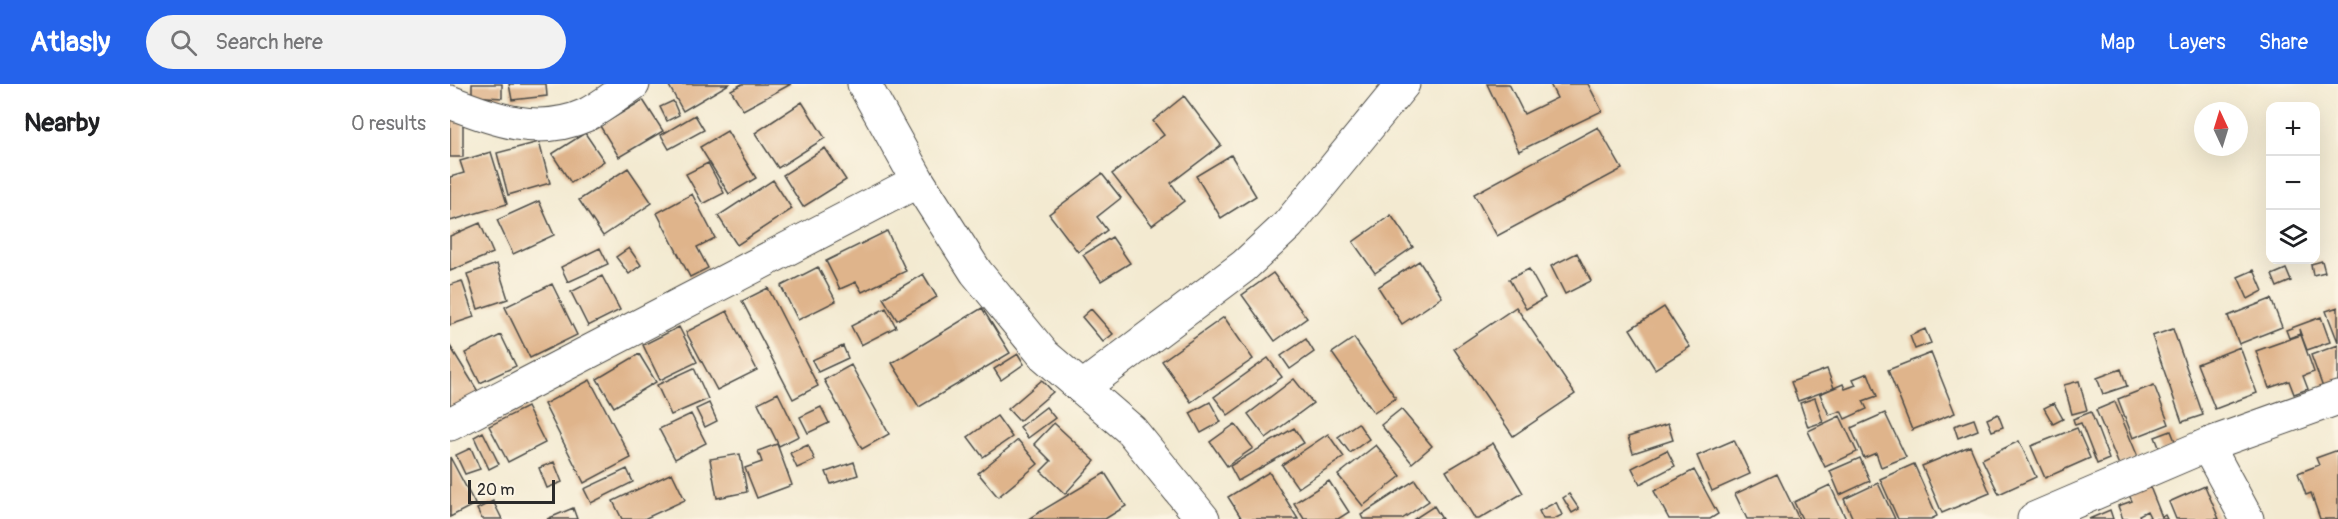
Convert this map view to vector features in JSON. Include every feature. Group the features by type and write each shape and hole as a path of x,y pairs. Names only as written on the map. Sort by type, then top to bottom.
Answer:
{"main road":[{"path":"450,102 483,115 520,124 555,125 587,114 633,84"},
{"path":"864,84 918,181 976,272 1044,355 1131,430 1194,517"},
{"path":"1082,388 1244,266 1288,225 1403,84"},
{"path":"450,424 918,181"},
{"path":"2034,519 2207,445 2338,398"},
{"path":"2207,445 2247,519"}],"building":[{"path":"472,84 502,84 502,98 472,96"},
{"path":"509,84 546,84 547,96 512,100"},
{"path":"668,84 729,84 683,111"},
{"path":"742,84 791,84 743,110 731,90"},
{"path":"1487,84 1509,84 1524,114 1557,98 1550,84 1588,84 1602,111 1519,151"},
{"path":"1184,96 1221,145 1171,183 1184,201 1152,225 1112,174 1164,135 1153,121"},
{"path":"643,100 663,131 619,157 600,126"},
{"path":"673,101 679,115 667,121 660,107"},
{"path":"802,102 825,138 778,168 755,133"},
{"path":"450,113 463,113 463,157 450,157"},
{"path":"695,115 704,130 669,149 661,135"},
{"path":"1598,127 1622,169 1497,236 1474,194"},
{"path":"727,131 756,178 729,194 700,147"},
{"path":"585,133 604,161 571,183 552,154"},
{"path":"539,142 550,183 508,195 497,153"},
{"path":"825,148 846,180 803,207 783,175"},
{"path":"491,152 507,204 450,221 450,177 464,173 460,161"},
{"path":"1231,155 1256,196 1221,218 1196,176"},
{"path":"708,163 724,193 703,204 686,174"},
{"path":"628,168 652,203 603,236 579,200"},
{"path":"1102,174 1121,198 1097,217 1107,230 1078,252 1049,214"},
{"path":"773,180 792,209 737,245 718,216"},
{"path":"692,194 715,238 697,247 708,268 690,277 657,213"},
{"path":"539,201 554,235 513,254 497,220"},
{"path":"1391,215 1413,247 1375,273 1353,242"},
{"path":"480,223 493,253 450,271 450,236"},
{"path":"887,231 906,271 862,292 856,282 840,289 826,261"},
{"path":"1112,237 1130,263 1101,281 1083,255"},
{"path":"600,248 608,264 568,282 561,267"},
{"path":"629,248 641,265 629,274 616,257"},
{"path":"1577,253 1591,281 1565,294 1551,266"},
{"path":"1419,261 1442,297 1402,324 1378,287"},
{"path":"2322,261 2325,272 2313,275 2311,264 2320,264"},
{"path":"497,264 508,299 478,309 467,274"},
{"path":"818,267 836,301 798,320 781,286"},
{"path":"1529,269 1545,298 1526,309 1509,279"},
{"path":"2286,269 2291,281 2277,287 2272,275"},
{"path":"2254,270 2263,291 2248,299 2238,277"},
{"path":"1273,273 1307,318 1275,341 1242,295"},
{"path":"923,274 937,297 897,320 883,298"},
{"path":"602,276 620,310 588,326 571,292"},
{"path":"462,281 474,317 450,325 450,285"},
{"path":"552,284 577,335 530,358 505,307"},
{"path":"768,288 818,386 793,399 742,301"},
{"path":"2271,299 2282,327 2239,344 2228,316"},
{"path":"1516,307 1575,394 1513,436 1454,349"},
{"path":"1664,307 1690,347 1655,369 1630,329"},
{"path":"2338,307 2338,342 2326,311"},
{"path":"886,308 896,327 861,345 851,326"},
{"path":"982,308 1010,353 919,407 892,363"},
{"path":"1091,309 1113,334 1103,342 1082,317"},
{"path":"727,311 757,370 717,390 686,332"},
{"path":"1224,317 1253,359 1191,402 1162,361"},
{"path":"2321,317 2330,342 2307,350 2299,329 2300,334 2289,338 2286,330"},
{"path":"679,327 697,362 660,380 643,345"},
{"path":"1925,329 1931,343 1915,349 1910,336"},
{"path":"2173,329 2203,415 2182,422 2152,336"},
{"path":"501,335 516,366 480,383 465,353"},
{"path":"2301,335 2314,372 2303,376 2308,389 2294,394 2289,381 2269,388 2256,351"},
{"path":"1354,338 1396,398 1374,413 1332,353"},
{"path":"1306,339 1314,352 1290,369 1281,356"},
{"path":"2338,345 2338,389 2325,393 2311,355"},
{"path":"450,346 479,393 450,410"},
{"path":"843,346 848,358 818,372 812,360"},
{"path":"2240,347 2257,393 2215,409 2197,364"},
{"path":"1931,353 1955,413 1912,430 1888,370"},
{"path":"639,354 656,382 614,407 597,379"},
{"path":"1018,354 1024,364 1001,380 994,369"},
{"path":"1268,358 1282,377 1228,415 1214,397"},
{"path":"851,365 889,434 862,449 824,380"},
{"path":"694,368 708,399 671,415 657,385"},
{"path":"1827,369 1834,388 1798,401 1791,382"},
{"path":"2121,369 2127,386 2103,394 2097,378"},
{"path":"1868,373 1877,396 1863,401 1867,409 1845,419 1841,411 1829,415 1820,394 1843,384 1845,389 1856,385 1853,379"},
{"path":"1294,379 1313,403 1266,438 1248,414"},
{"path":"590,380 631,458 584,483 544,404"},
{"path":"1042,380 1053,392 1019,421 1008,409"},
{"path":"2079,381 2087,410 2072,414 2064,385"},
{"path":"2154,385 2169,424 2133,438 2118,399"},
{"path":"778,393 799,436 779,446 758,403"},
{"path":"1815,398 1823,422 1808,427 1800,403"},
{"path":"1210,402 1221,422 1201,433 1190,413"},
{"path":"2115,402 2138,457 2119,465 2096,410"},
{"path":"709,403 717,421 705,427 696,409"},
{"path":"2054,403 2063,419 2053,424 2044,408"},
{"path":"527,407 545,443 508,462 489,426"},
{"path":"821,407 829,423 808,433 800,417"},
{"path":"1046,407 1055,418 1028,438 1020,427"},
{"path":"1401,409 1432,446 1412,463 1381,425"},
{"path":"2091,412 2109,459 2097,464 2081,423 2075,425 2073,419"},
{"path":"1885,413 1906,457 1881,467 1876,453 1864,458 1851,428"},
{"path":"691,414 706,443 675,459 659,429"},
{"path":"1998,414 2003,427 1992,431 1987,419"},
{"path":"997,416 1012,437 983,457 968,437"},
{"path":"1840,416 1857,452 1825,467 1808,431"},
{"path":"1974,419 1978,430 1958,438 1954,426"},
{"path":"1054,423 1095,461 1065,494 1041,471 1051,461 1034,444"},
{"path":"1358,423 1369,439 1350,453 1338,437"},
{"path":"1235,424 1253,448 1227,466 1210,442"},
{"path":"1668,424 1673,440 1633,453 1628,437"},
{"path":"1294,428 1304,443 1238,481 1230,466"},
{"path":"2077,428 2090,458 2045,478 2031,446"},
{"path":"2171,431 2177,446 2161,452 2155,437"},
{"path":"483,432 499,464 489,469 474,437"},
{"path":"1328,434 1344,457 1298,488 1282,465"},
{"path":"1018,440 1038,464 998,497 978,473"},
{"path":"1734,440 1750,474 1712,491 1697,456"},
{"path":"2019,441 2036,477 1999,494 1982,459"},
{"path":"1493,443 1523,493 1479,519 1475,519 1446,471"},
{"path":"777,444 792,485 757,498 745,468 762,462 758,451"},
{"path":"808,445 815,460 797,468 790,453"},
{"path":"1376,445 1401,476 1363,506 1338,475"},
{"path":"1970,446 1990,493 1942,513 1922,466"},
{"path":"471,448 480,469 465,474 456,455"},
{"path":"1667,450 1675,466 1640,484 1632,468"},
{"path":"2338,450 2338,519 2320,519 2311,493 2306,495 2298,473 2319,465 2316,458"},
{"path":"740,454 747,492 717,498 710,459"},
{"path":"450,457 475,504 450,517"},
{"path":"1860,458 1870,481 1840,495 1830,471"},
{"path":"554,462 562,482 547,488 539,468"},
{"path":"854,462 858,475 831,484 826,472"},
{"path":"1914,464 1937,516 1931,519 1898,519 1880,479"},
{"path":"627,469 633,482 591,503 584,489"},
{"path":"1694,470 1718,514 1710,519 1669,519 1654,491"},
{"path":"1269,472 1298,519 1242,519 1228,497"},
{"path":"672,473 685,500 644,519 622,519 613,501"},
{"path":"1105,473 1126,506 1105,519 1028,519"},
{"path":"1777,474 1799,519 1747,519 1735,494"},
{"path":"1415,480 1429,501 1402,519 1363,519 1361,515"},
{"path":"1329,481 1349,512 1338,519 1304,519 1294,503"},
{"path":"1878,483 1895,519 1853,519 1844,499"},
{"path":"1830,485 1846,519 1802,519 1794,502"},
{"path":"2205,486 2219,519 2176,519 2169,502"},
{"path":"2150,487 2162,517 2165,515 2167,519 2146,519 2150,517 2147,511 2139,515 2141,519 2123,519 2118,506 2132,501 2129,495"},
{"path":"1569,494 1579,509 1572,513 1563,498"},
{"path":"493,501 502,519 482,519 477,509"},
{"path":"1556,502 1562,515 1554,519 1543,519 1539,511"},
{"path":"1434,506 1442,519 1414,519"},
{"path":"573,508 577,519 547,519"},
{"path":"2110,510 2113,519 2089,519"}]}
